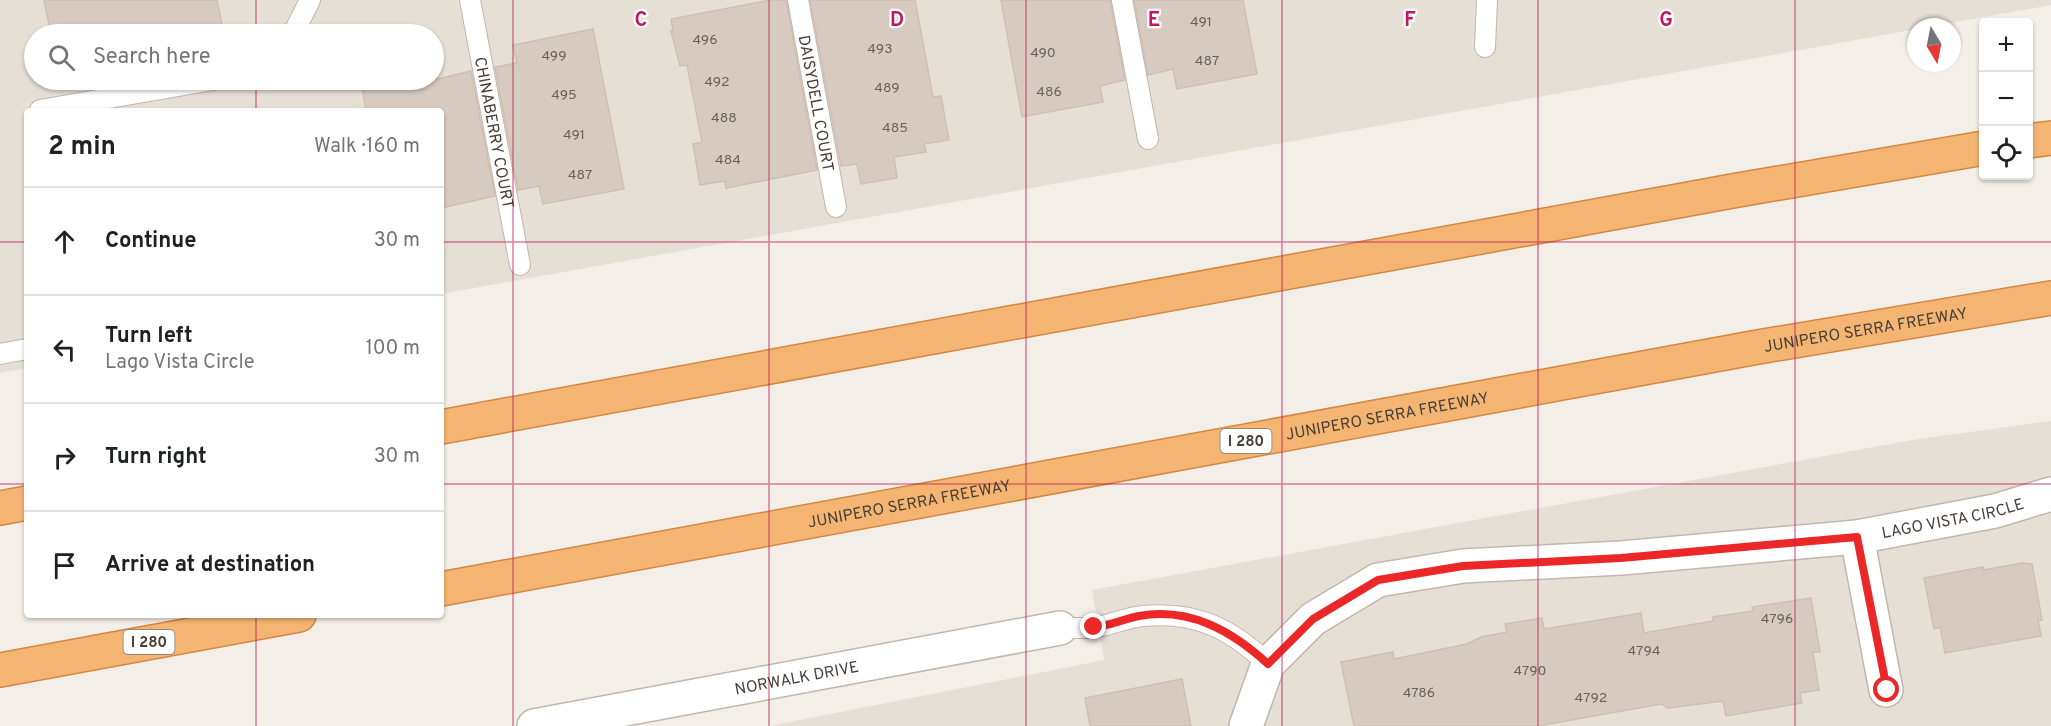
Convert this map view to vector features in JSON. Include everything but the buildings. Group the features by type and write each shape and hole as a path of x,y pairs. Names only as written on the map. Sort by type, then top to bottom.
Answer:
{"highway":[{"path":"2033,140 2051,138"},
{"path":"444,426 1726,192 1979,149"},
{"name":"JUNIPERO SERRA FREEWAY","path":"444,588 1758,347 2051,298"},
{"path":"0,508 24,504"},
{"name":"I 280","path":"0,670 283,618"}],"street":[{"name":"LAGO VISTA CIRCLE","path":"1246,726 1268,664 1313,619 1378,580 1463,566 1621,558 1857,537 1995,511 2051,494"},
{"path":"1857,537 1887,690"},
{"name":"NORWALK DRIVE","path":"534,726 586,721 1060,628"}],"lane":[{"path":"298,24 310,0"},
{"name":"CHINABERRY COURT","path":"470,0 520,265"},
{"name":"DAISYDELL COURT","path":"798,0 836,207"},
{"path":"1122,0 1148,139"},
{"path":"1485,47 1487,0"},
{"path":"65,108 129,103 176,90"},
{"path":"0,354 24,350"},
{"path":"1060,628 1099,626 1140,616 1178,615 1214,624 1249,647 1268,664"}],"shaded area":[{"path":"0,0 2051,0 2051,5 1961,21 1961,18 1907,18 1907,31 444,293 444,108 24,108 24,369 0,373"},
{"path":"2051,421 2051,726 770,726 1104,660 1092,590 1912,440"}],"route":[{"path":"1094,627 1140,616 1178,615 1214,624 1249,647 1268,664 1313,619 1378,580 1463,566 1621,558 1857,537 1887,690"}]}
